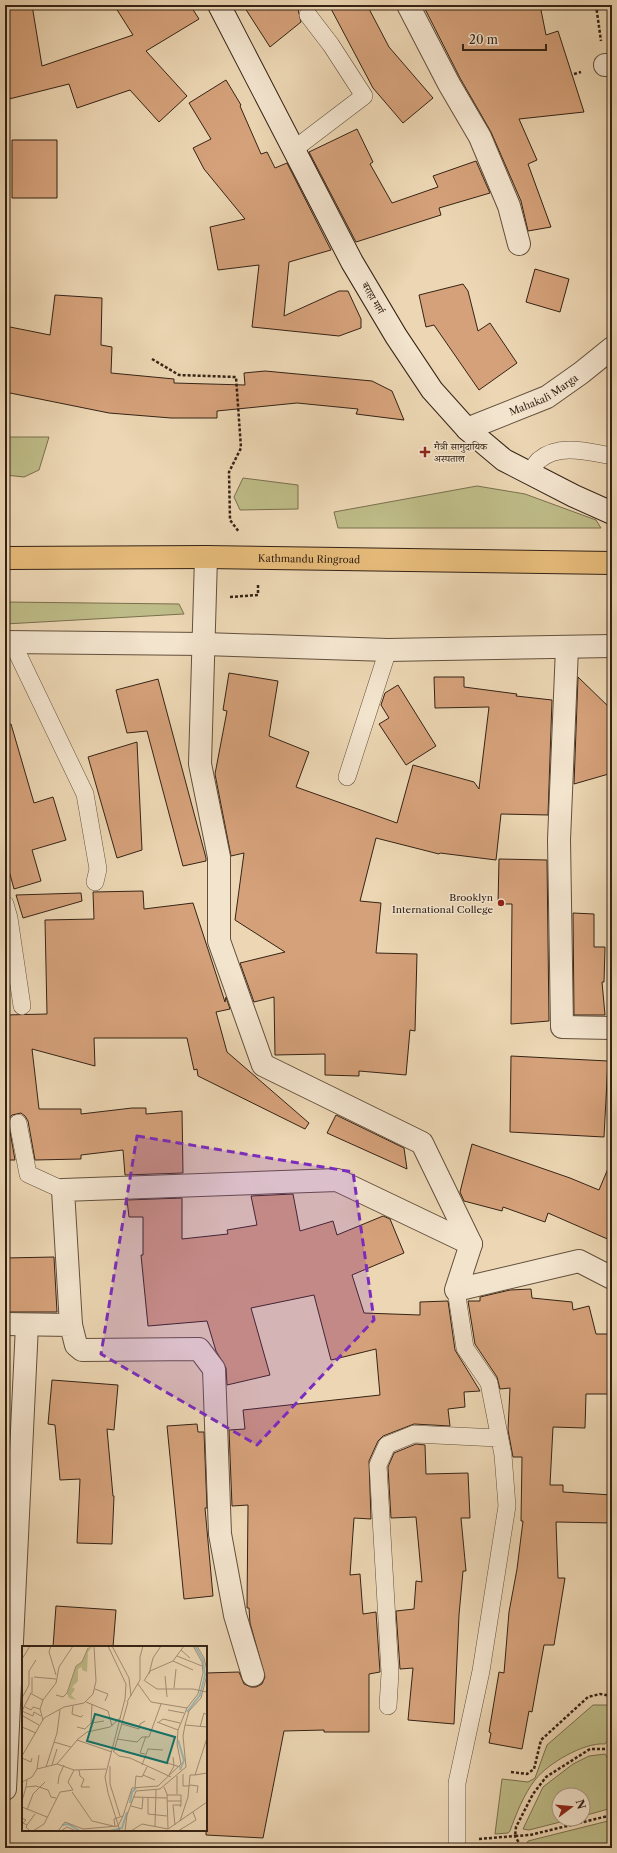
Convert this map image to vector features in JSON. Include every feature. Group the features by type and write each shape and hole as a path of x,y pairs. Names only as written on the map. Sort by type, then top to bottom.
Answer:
{"highway":[{"name":"Kathmandu Ringroad","path":"5,558 206,557 612,563"}],"street":[{"name":"बराहा मार्ग","path":"219,5 352,262 396,336 432,390 467,429 504,460 574,496 612,513"},
{"path":"408,5 480,138 509,206 519,244"},
{"name":"Mahakali Marga","path":"467,429 547,397 581,373 612,348"},
{"path":"206,557 200,764 219,857 219,941 263,1065 422,1143 471,1244 456,1290"},
{"path":"8,642 204,644 388,650 612,646"},
{"path":"567,648 559,840 562,1028 612,1028"},
{"path":"253,1675 235,1615 220,1534 214,1369 199,1350 82,1350 76,1345 71,1325 63,1190 336,1180 471,1244"},
{"path":"456,1290 579,1261 612,1278"},
{"path":"5,1324 71,1325"},
{"path":"5,1789 27,1325"}],"lane":[{"path":"293,150 364,96 331,45 308,15"},
{"path":"531,474 538,461 551,453 568,449 612,456"},
{"path":"8,642 85,794 98,869 95,882"},
{"path":"347,777 388,650"},
{"path":"5,904 9,918 22,1006"},
{"path":"18,1123 28,1174 63,1190"},
{"path":"456,1290 465,1348 489,1383 498,1438 503,1456 507,1506 481,1671 457,1783 457,1844"},
{"path":"388,1706 390,1673 378,1465 387,1445 414,1434 498,1438"}],"path":[{"path":"511,1772 527,1774 534,1769 541,1740 588,1697 600,1694 612,1696"},
{"path":"612,1743 610,1749 612,1756"},
{"path":"522,1848 515,1836 516,1827 533,1794 546,1777 590,1749 610,1749"},
{"path":"457,1844 530,1835 612,1815"}],"highlighted area":[{"path":"137,1136 353,1172 374,1320 257,1445 101,1354"}],"shaded area":[{"path":"5,437 49,437 39,470 24,477 5,475"},
{"path":"243,478 298,485 298,509 240,510 234,497"},
{"path":"477,486 525,494 596,520 601,528 338,528 334,512"},
{"path":"5,602 179,604 184,614 5,624"},
{"path":"593,1705 612,1705 612,1734 605,1744 596,1744 577,1750 548,1767 535,1780 527,1791 510,1831 508,1833 495,1834 502,1779 528,1782 535,1778 547,1745"},
{"path":"605,1754 612,1765 612,1808 591,1814 591,1787 551,1787 551,1824 529,1830 523,1829 543,1787 573,1764 589,1756"},
{"path":"612,1820 612,1848 529,1848 527,1843 528,1841 584,1827 591,1827 591,1825"}],"building":[{"path":"5,5 32,5 42,66 133,35 114,5 190,5 199,19 146,51 187,96 159,122 130,90 77,108 69,84 5,100"},
{"path":"243,5 297,5 301,22 270,47"},
{"path":"329,5 367,5 389,47 433,98 403,123 373,88"},
{"path":"423,5 540,5 546,35 558,31 584,112 519,119 537,160 528,164 551,227 528,231 521,201 491,132 460,78"},
{"path":"226,80 241,105 240,106 261,154 267,152 275,168 287,163 331,250 289,262 284,316 339,291 348,291 361,319 361,328 339,336 252,327 259,265 218,270 210,227 245,219 204,169 193,148 211,139 189,103"},
{"path":"357,129 373,162 370,164 392,203 438,187 433,176 476,161 490,193 439,208 441,215 356,242 309,152"},
{"path":"12,140 57,140 57,198 12,198"},
{"path":"535,269 569,279 560,312 526,302"},
{"path":"463,284 468,291 478,331 490,323 517,363 479,390 434,325 426,327 419,295"},
{"path":"55,295 102,298 101,345 112,347 111,373 174,379 174,383 245,385 244,373 265,371 372,381 392,391 404,420 356,414 358,409 297,403 217,411 217,418 171,418 109,413 5,392 5,326 50,335"},
{"path":"229,673 278,681 269,736 309,752 296,787 397,823 413,765 474,782 479,789 489,707 435,708 434,677 464,677 464,687 517,694 516,696 552,700 548,815 501,814 496,860 439,854 376,838 360,901 381,903 376,953 417,954 415,1031 410,1030 406,1075 359,1071 359,1076 325,1075 325,1054 275,1055 274,997 254,1002 240,963 285,952 235,920 244,853 231,856 215,774 227,711 223,710"},
{"path":"578,677 612,710 612,773 574,784"},
{"path":"158,679 206,858 206,861 183,866 147,731 127,733 116,690"},
{"path":"398,685 436,746 406,765 379,724 389,718 381,705 385,693"},
{"path":"11,724 34,803 53,797 66,840 32,850 41,881 14,889 5,856 5,725"},
{"path":"137,742 142,850 117,858 88,757"},
{"path":"499,859 547,860 549,1021 511,1024 512,904 498,904"},
{"path":"143,891 144,909 193,903 225,1002 226,997 230,1009 216,1012 227,1052 309,1123 305,1129 198,1076 197,1069 194,1070 187,1038 94,1038 95,1066 32,1049 39,1109 81,1109 81,1114 132,1108 146,1108 146,1114 182,1111 183,1173 125,1175 123,1150 81,1155 81,1159 35,1160 28,1121 21,1113 12,1115 8,1120 15,1160 5,1160 5,1015 47,1014 45,920 94,919 93,892"},
{"path":"81,893 82,901 23,918 16,895"},
{"path":"573,913 594,914 594,947 605,947 604,982 602,982 605,1015 574,1015"},
{"path":"511,1056 608,1061 604,1137 510,1132"},
{"path":"336,1115 404,1148 407,1169 327,1133"},
{"path":"472,1144 570,1178 599,1190 612,1159 612,1241 548,1213 545,1222 503,1207 502,1211 464,1201 460,1192"},
{"path":"293,1194 300,1231 333,1221 337,1235 383,1216 390,1219 404,1253 352,1275 364,1313 420,1315 420,1302 448,1301 455,1350 480,1391 464,1392 465,1407 448,1409 450,1426 414,1424 383,1436 378,1441 369,1461 371,1519 354,1518 350,1575 360,1574 363,1614 376,1612 380,1672 369,1674 369,1732 324,1732 324,1730 284,1731 263,1838 206,1835 207,1673 239,1672 244,1684 251,1687 256,1687 262,1684 265,1677 250,1623 249,1608 247,1608 248,1505 232,1506 229,1430 245,1429 243,1410 380,1395 376,1349 331,1360 314,1295 251,1308 270,1375 227,1385 226,1368 216,1351 207,1321 148,1326 141,1255 143,1255 143,1217 129,1217 127,1200 182,1198 182,1239 228,1234 227,1230 257,1225 251,1196"},
{"path":"54,1257 57,1312 5,1312 5,1258"},
{"path":"531,1289 532,1298 572,1302 573,1310 589,1306 596,1334 612,1334 612,1394 586,1394 585,1428 553,1427 550,1485 563,1485 563,1492 612,1495 612,1523 556,1522 558,1578 565,1578 554,1645 544,1645 532,1712 529,1711 522,1749 489,1743 491,1733 489,1732 499,1672 504,1673 509,1612 517,1569 523,1521 521,1521 522,1457 513,1457 508,1430 510,1388 500,1389 497,1377 475,1344 468,1301 480,1301 480,1297 510,1290"},
{"path":"52,1380 118,1385 114,1430 107,1429 114,1496 112,1544 77,1543 80,1479 60,1480 55,1425 48,1424"},
{"path":"197,1424 198,1432 204,1432 207,1508 205,1508 213,1596 184,1599 167,1426"},
{"path":"416,1444 425,1445 426,1474 468,1473 470,1518 461,1518 466,1571 463,1571 459,1615 454,1724 408,1720 413,1668 400,1669 396,1611 414,1609 416,1581 422,1582 416,1517 391,1518 388,1467 394,1453"},
{"path":"56,1606 116,1610 113,1646 53,1646"}],"place":[{"name":"मैत्री सामुदायिक अस्पताल","path":"425,452"},
{"name":"Brooklyn International College","path":"501,903"}]}
